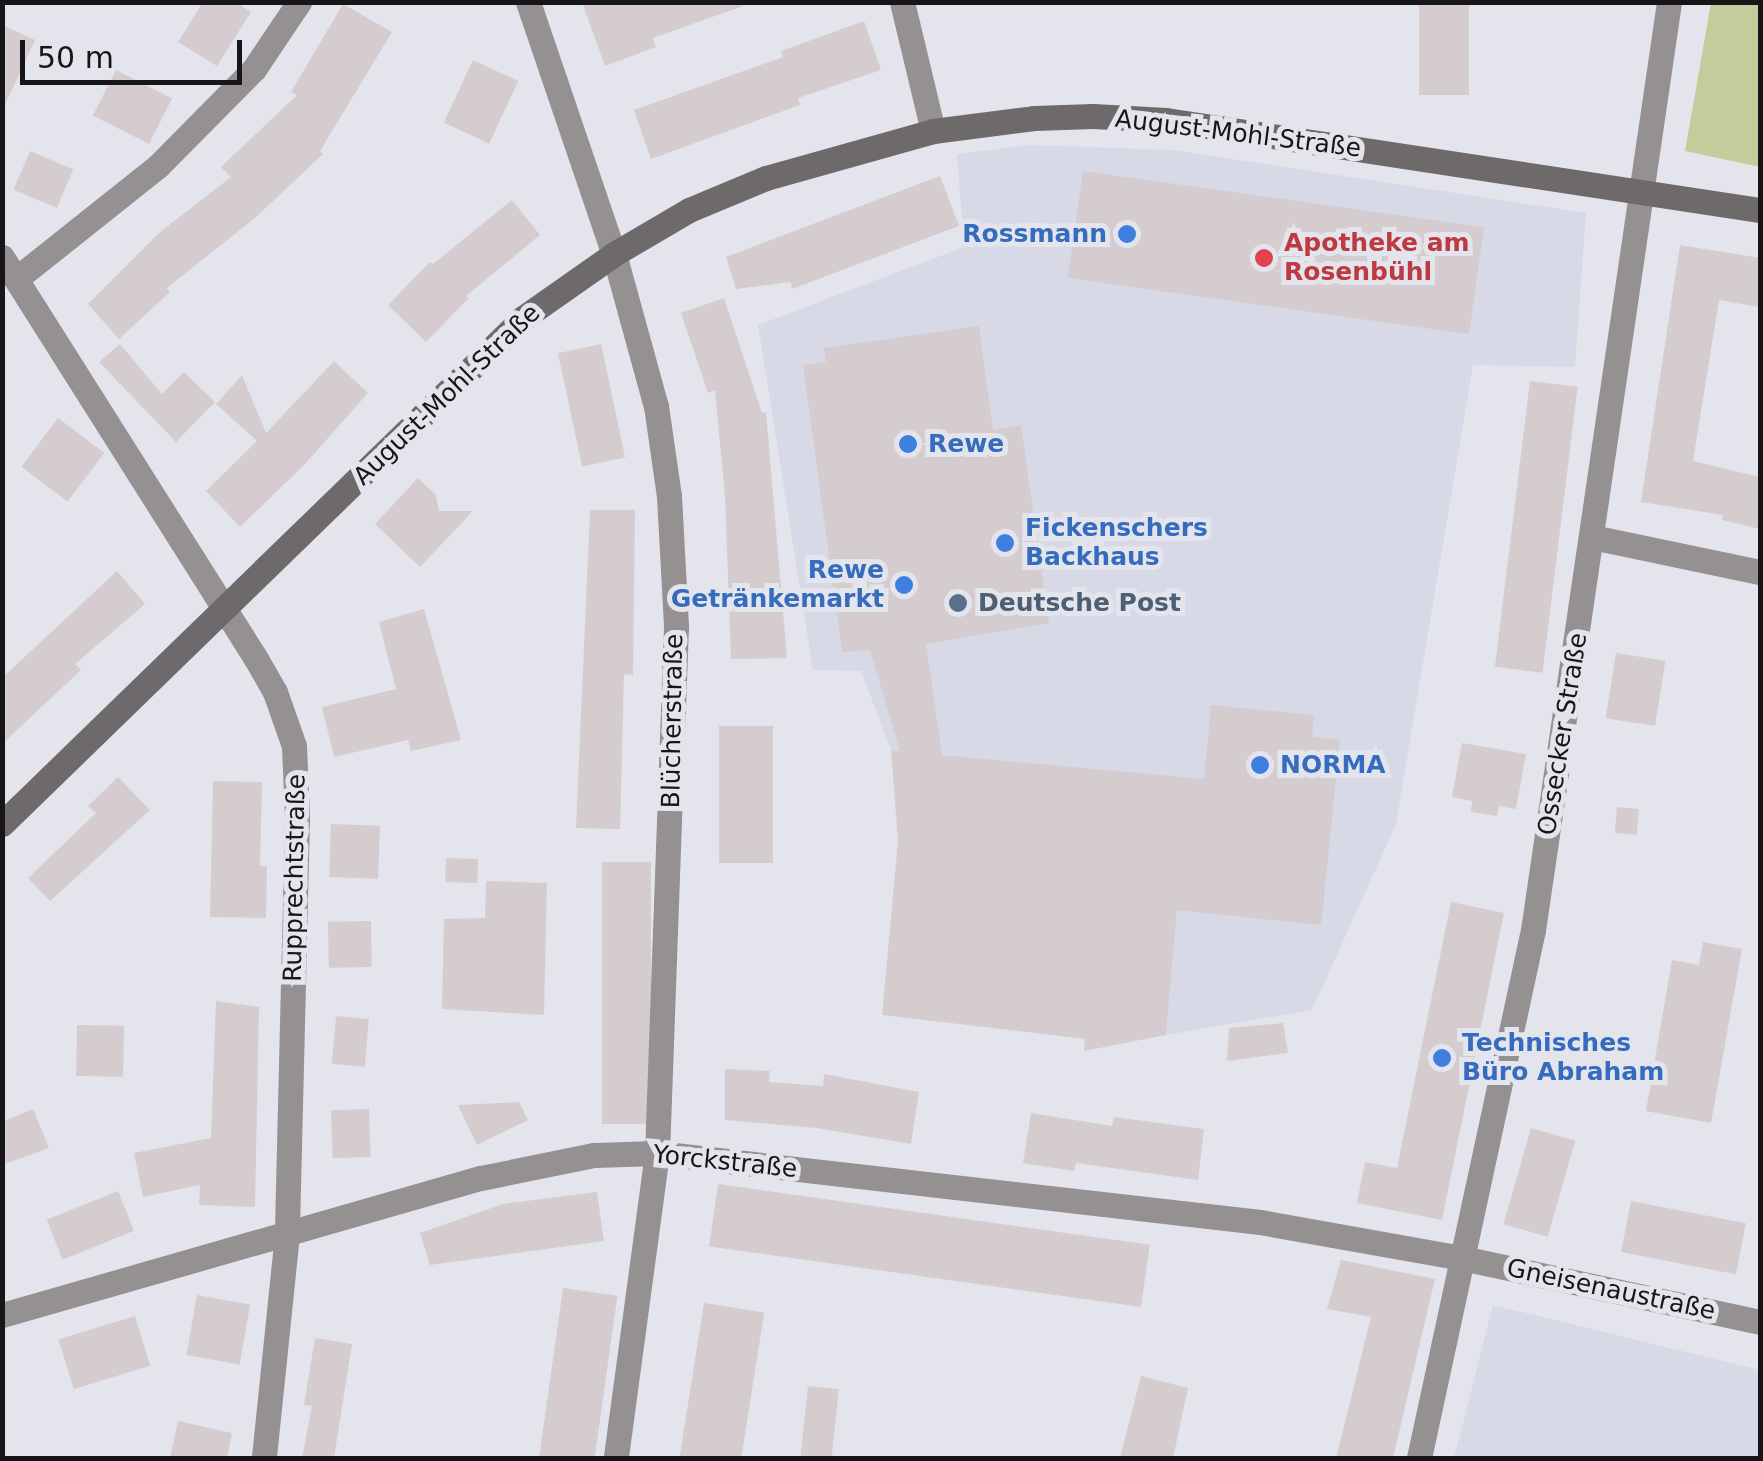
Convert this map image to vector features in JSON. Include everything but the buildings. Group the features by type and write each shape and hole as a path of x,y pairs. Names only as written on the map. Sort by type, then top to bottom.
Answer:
{"main road":[{"name":"August-Mohl-Straße","path":"2,824 523,318 614,254 689,210 766,178 932,131 1034,118 1166,120 1760,210"}],"street":[{"path":"9,268 158,166 254,70 298,2"},
{"name":"Blücherstraße","path":"528,2 614,254 662,433 674,589 669,900 657,1153 616,1458"},
{"path":"902,2 932,131"},
{"name":"Ossecker Straße","path":"1419,1458 1534,930 1669,2"},
{"name":"Rupprechtstraße","path":"9,268 224,608 275,692 286,718 297,772 287,1234 264,1458"},
{"path":"1592,537 1760,572"},
{"name":"Yorckstraße","path":"2,1314 481,1178 594,1155 657,1153 1260,1222 1462,1258"},
{"name":"Gneisenaustraße","path":"1462,1258 1760,1322"}],"shaded area":[{"path":"1031,145 1173,150 1586,213 1575,367 1473,365 1396,824 1312,1010 1166,1035 1188,778 891,750 861,671 813,670 758,325 964,247 957,154"},
{"path":"1493,1305 1760,1370 1760,1458 1454,1458"}],"green space":[{"path":"1711,3 1760,3 1760,167 1685,151"}],"place":[{"name":"Rossmann","path":"1127,234"},
{"name":"Apotheke am Rosenbühl","path":"1264,258"},
{"name":"Rewe","path":"908,444"},
{"name":"Fickenschers Backhaus","path":"1005,543"},
{"name":"Rewe Getränkemarkt","path":"904,585"},
{"name":"Deutsche Post","path":"958,603"},
{"name":"NORMA","path":"1260,765"},
{"name":"Technisches Büro Abraham","path":"1442,1058"}]}
